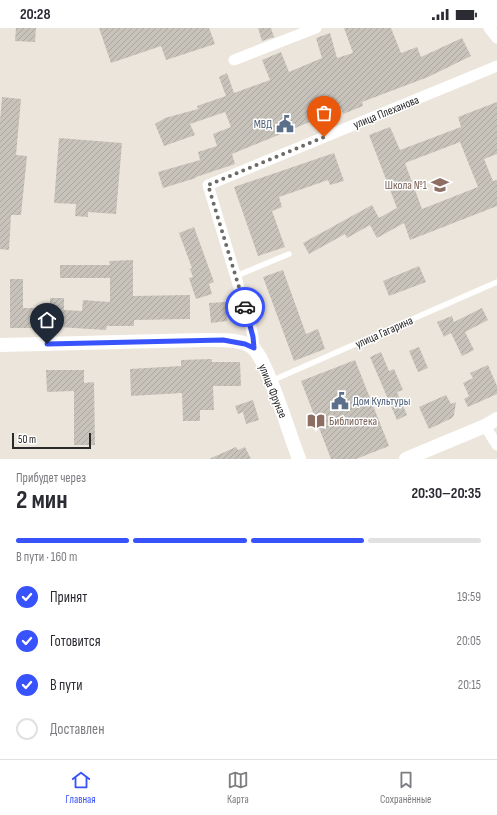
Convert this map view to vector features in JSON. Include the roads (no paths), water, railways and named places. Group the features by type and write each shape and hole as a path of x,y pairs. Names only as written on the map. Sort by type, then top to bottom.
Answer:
{"street":[{"path":"234,60 316,28"},
{"path":"489,28 497,38"},
{"name":"улица Плеханова","path":"208,185 497,66"},
{"name":"улица Фрунзе","path":"208,185 251,327 254,348 271,381 299,459"},
{"path":"0,345 210,340 237,342 254,348"},
{"path":"406,459 491,422 497,445"}],"lane":[{"path":"236,276 289,254"},
{"name":"улица Гагарина","path":"271,381 497,282"}],"place":[{"name":"МВД","path":"285,124"},
{"name":"Школа №1","path":"440,185"},
{"name":"Дом Культуры","path":"340,401"},
{"name":"Библиотека","path":"316,421"}]}
